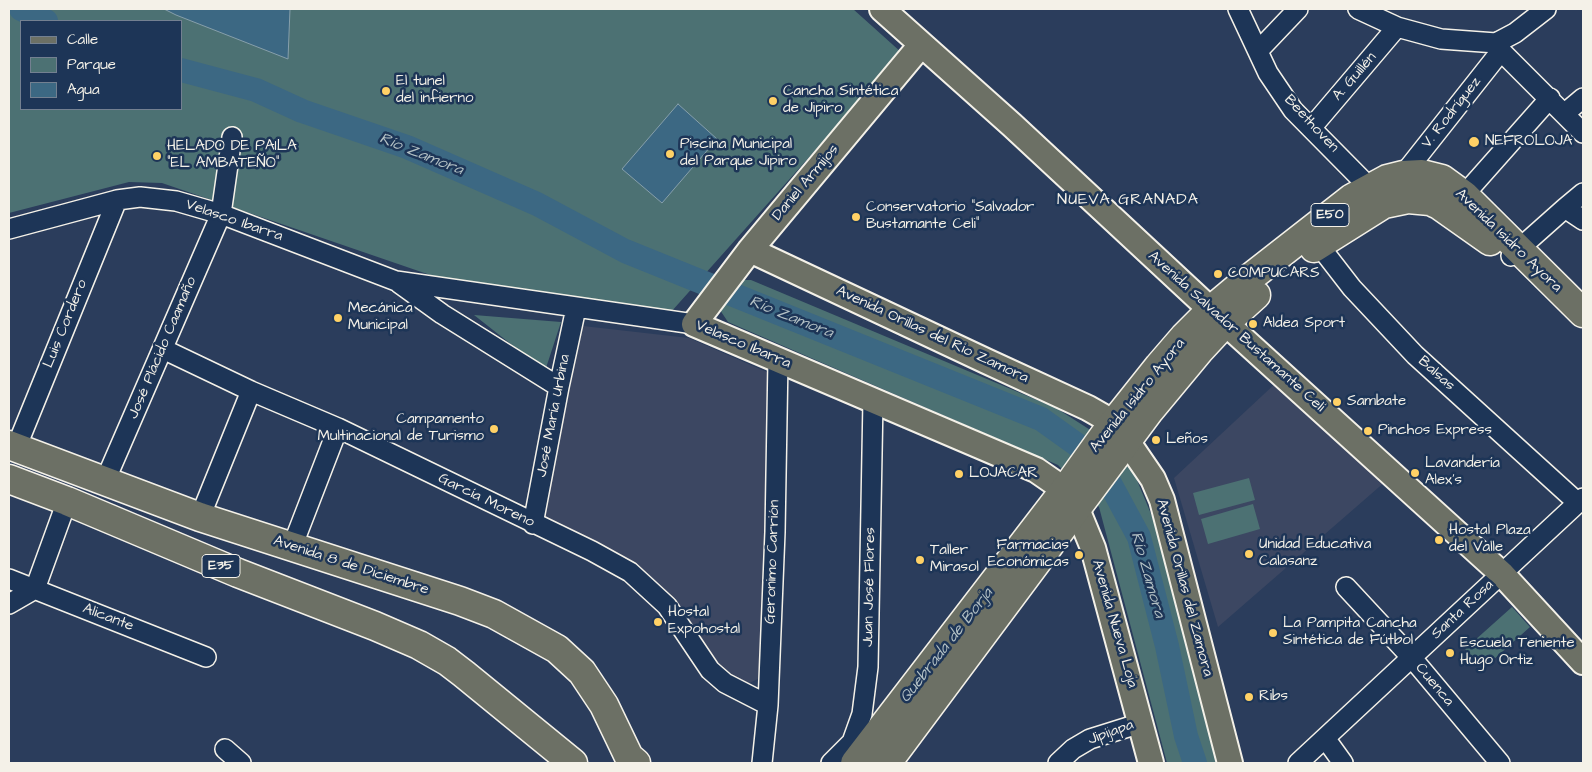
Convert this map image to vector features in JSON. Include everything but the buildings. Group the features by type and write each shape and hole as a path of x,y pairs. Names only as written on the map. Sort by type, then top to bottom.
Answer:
{"highway":[{"name":"Avenida Isidro Ayora","path":"1377,196 1388,179 1403,175 1422,174 1442,179 1464,195 1515,253 1558,294 1578,307"},
{"name":"Avenida Isidro Ayora","path":"855,763 948,661 1117,436 1159,366 1313,238 1352,198 1377,196 1430,201 1448,210 1515,253"},
{"name":"Avenida 8 de Diciembre","path":"12,447 200,517 494,614 557,649 582,672 604,705 629,757 636,763"},
{"name":"E35","path":"9,479 419,645 446,660 573,763"},
{"name":"Avenida Isidro Ayora","path":"887,763 948,661"}],"main road":[{"name":"Avenida Salvador Bustamante Celi","path":"882,9 1012,125 1218,316 1502,574 1583,662"},
{"name":"Daniel Armijos","path":"701,315 750,250 922,45"},
{"name":"Avenida Orillas del Rio Zamora","path":"750,250 1088,408 1102,416 1117,436"},
{"name":"Velasco Ibarra","path":"701,315 778,360 1036,470 1074,495"},
{"name":"Avenida Orillas del Zamora","path":"1117,436 1140,458 1153,479 1162,500 1230,763"},
{"name":"Avenida Nueva Loja","path":"1074,495 1093,548 1152,763"}],"street":[{"name":"Beethoven","path":"1238,9 1268,73 1293,110 1312,127 1377,196"},
{"path":"1258,51 1298,9"},
{"path":"1358,9 1397,28 1441,39 1499,47 1583,133"},
{"path":"1499,47 1546,9"},
{"name":"A. Guillén","path":"1312,127 1397,28"},
{"name":"V. Rodríguez","path":"1403,175 1499,47"},
{"path":"1464,195 1550,98"},
{"path":"1564,114 1583,98"},
{"name":"José Plácido Caamaño","path":"105,481 221,214 232,137"},
{"path":"1515,253 1583,193"},
{"name":"Velasco Ibarra","path":"9,229 117,200 140,197 176,201 221,214 396,281 576,308 701,315"},
{"name":"Luis Cordero","path":"12,447 117,200"},
{"path":"1565,208 1583,220"},
{"name":"Balsas","path":"1313,238 1352,288 1415,355 1581,501"},
{"name":"Velasco Ibarra","path":"396,281 442,314 558,387"},
{"name":"José María Urbina","path":"533,524 558,387 576,308"},
{"name":"García Moreno","path":"163,350 251,391 338,428 592,551 630,572 667,606 710,670 725,683 768,705"},
{"name":"Geronimo Carrión","path":"762,763 768,705 775,532 778,360"},
{"path":"200,517 251,391"},
{"name":"Juan José Flores","path":"831,763 852,742 862,714 868,667 873,400"},
{"path":"292,547 338,428"},
{"path":"9,604 35,590 66,501"},
{"name":"Santa Rosa","path":"1298,763 1581,501"},
{"name":"Alicante","path":"9,579 206,657"},
{"name":"Cuenca","path":"1346,587 1412,658 1500,763"},
{"name":"Jipijapa","path":"1058,763 1073,749 1090,739 1141,722"},
{"path":"1325,738 1342,763"},
{"path":"224,749 241,763"}],"shaded area":[{"path":"583,326 689,338 769,373 760,678 745,685 711,672 672,606 541,525"},
{"name":"Unidad Educativa Calasanz","path":"1278,381 1386,481 1218,627 1174,478"}],"green space":[{"path":"9,9 853,9 902,53 671,312 436,277 162,183 129,182 9,213"},
{"path":"733,280 751,280 1056,408 1095,433 1134,473 1161,538 1222,763 1167,763 1099,507 1058,465 728,322 718,307"},
{"path":"474,315 561,322 545,371"},
{"path":"1249,478 1255,500 1199,515 1193,493"},
{"path":"1253,504 1260,529 1208,544 1201,519"},
{"path":"1512,607 1530,627 1483,669 1465,649"}],"water":[{"path":"164,9 290,9 288,59 176,15"},
{"name":"Piscina Municipal del Parque Jipiro","path":"678,104 717,139 662,203 622,169"}],"waterway":[{"name":"Río Zamora","path":"21,9 44,20"},
{"name":"Río Zamora","path":"182,70 256,90 302,111 407,147 537,204 625,251 1041,419 1076,444 1100,465 1139,537 1167,646 1186,736 1195,763"}],"place":[{"name":"El tunel del infierno","path":"386,91"},
{"name":"Cancha Sintética de Jipiro","path":"773,101"},
{"name":"NEFROLOJA","path":"1474,142"},
{"name":"Piscina Municipal del Parque Jipiro","path":"670,154"},
{"name":"HELADO DE PAILA \"EL AMBATEÑO\"","path":"157,156"},
{"name":"Conservatorio \"Salvador Bustamante Celi\"","path":"856,217"},
{"name":"COMPUCARS","path":"1218,274"},
{"name":"Mecánica Municipal","path":"338,318"},
{"name":"Aldea Sport","path":"1253,324"},
{"name":"Sambate","path":"1337,402"},
{"name":"Campamento Multinacional de Turismo","path":"494,429"},
{"name":"Pinchos Express","path":"1368,431"},
{"name":"Leños","path":"1156,440"},
{"name":"Lavandería Alex's","path":"1415,473"},
{"name":"LOJACAR","path":"959,474"},
{"name":"Hostal Plaza del Valle","path":"1439,540"},
{"name":"Unidad Educativa Calasanz","path":"1249,554"},
{"name":"Farmacias Económicas","path":"1079,555"},
{"name":"Taller Mirasol","path":"920,560"},
{"name":"Hostal Expohostal","path":"658,622"},
{"name":"La Pampita Cancha Sintética de Fútbol","path":"1273,633"},
{"name":"Escuela Teniente Hugo Ortìz","path":"1450,653"},
{"name":"Ribs","path":"1249,697"}],"district":[{"name":"NUEVA GRANADA","path":"1128,201"}],"water label":[{"name":"Quebrada de Borja","path":"947,646"}]}
